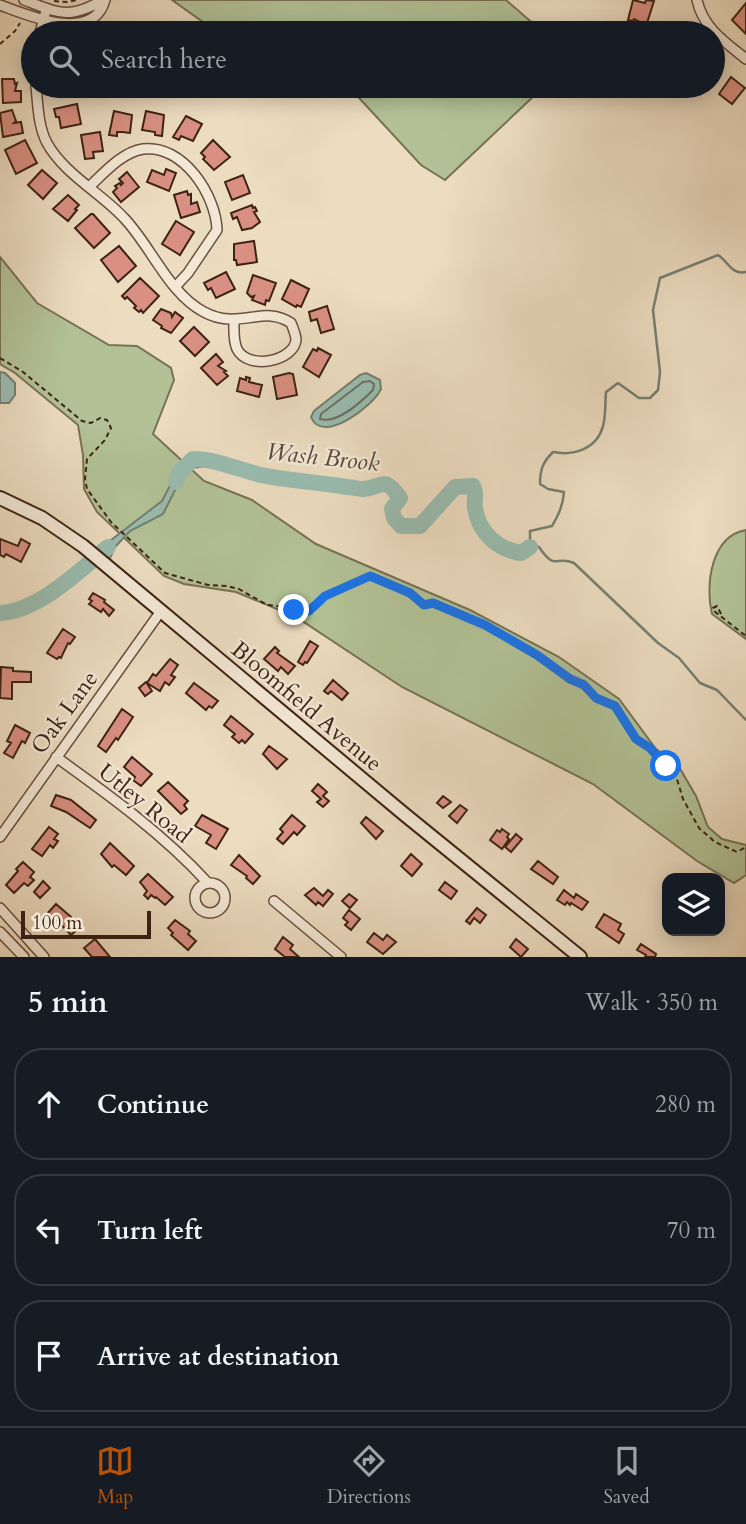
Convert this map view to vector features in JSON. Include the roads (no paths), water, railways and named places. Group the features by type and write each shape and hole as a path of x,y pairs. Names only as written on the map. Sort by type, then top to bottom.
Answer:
{"main road":[{"name":"Bloomfield Avenue","path":"0,498 42,518 83,546 580,957"}],"street":[{"path":"24,0 80,12 104,0"},
{"path":"83,21 103,8 104,0"},
{"path":"697,0 706,21"},
{"path":"0,5 49,21 52,7"},
{"path":"725,43 746,59"},
{"path":"37,98 40,123 48,146 70,170 125,219 175,287 191,304 204,312 234,321 276,315 291,323 296,340 292,350 285,355 254,362 245,359 238,351 234,340 234,321"},
{"path":"89,187 112,166 141,149 169,154 185,165 212,202 217,230 188,273 175,287"},
{"name":"Oak Lane","path":"0,837 161,611"},
{"name":"Utley Road","path":"56,757 130,811 193,866 207,882"},
{"path":"274,901 341,957"},
{"path":"0,908 44,957"},
{"path":"0,932 24,957"}],"water":[{"path":"0,372 5,373 15,383 15,395 9,403 0,403"},
{"path":"366,373 380,380 381,389 369,404 348,420 336,425 317,425 311,417 314,411"},
{"path":"204,457 230,460 228,469 215,465 192,468 183,474 163,514 130,531 115,547 109,560 98,550 162,501 178,470"}],"waterway":[{"path":"746,272 733,270 718,255 660,278 653,310 660,372 658,390 650,398 639,398 618,383 606,392 604,422 596,440 576,452 553,452 544,463 540,484 548,489 564,492 563,501 552,526 530,531 530,547 539,547 553,561 574,563 658,643 679,658 700,683 717,690 746,720"},
{"name":"Wash Brook","path":"176,482 179,473 193,459 283,479 361,489 386,484 400,498 392,509 394,518 401,526 420,526 455,487 473,486 477,517 490,538 512,551 521,553 530,547"},
{"name":"Wash Brook","path":"0,613 15,611 44,598 108,547"}]}
